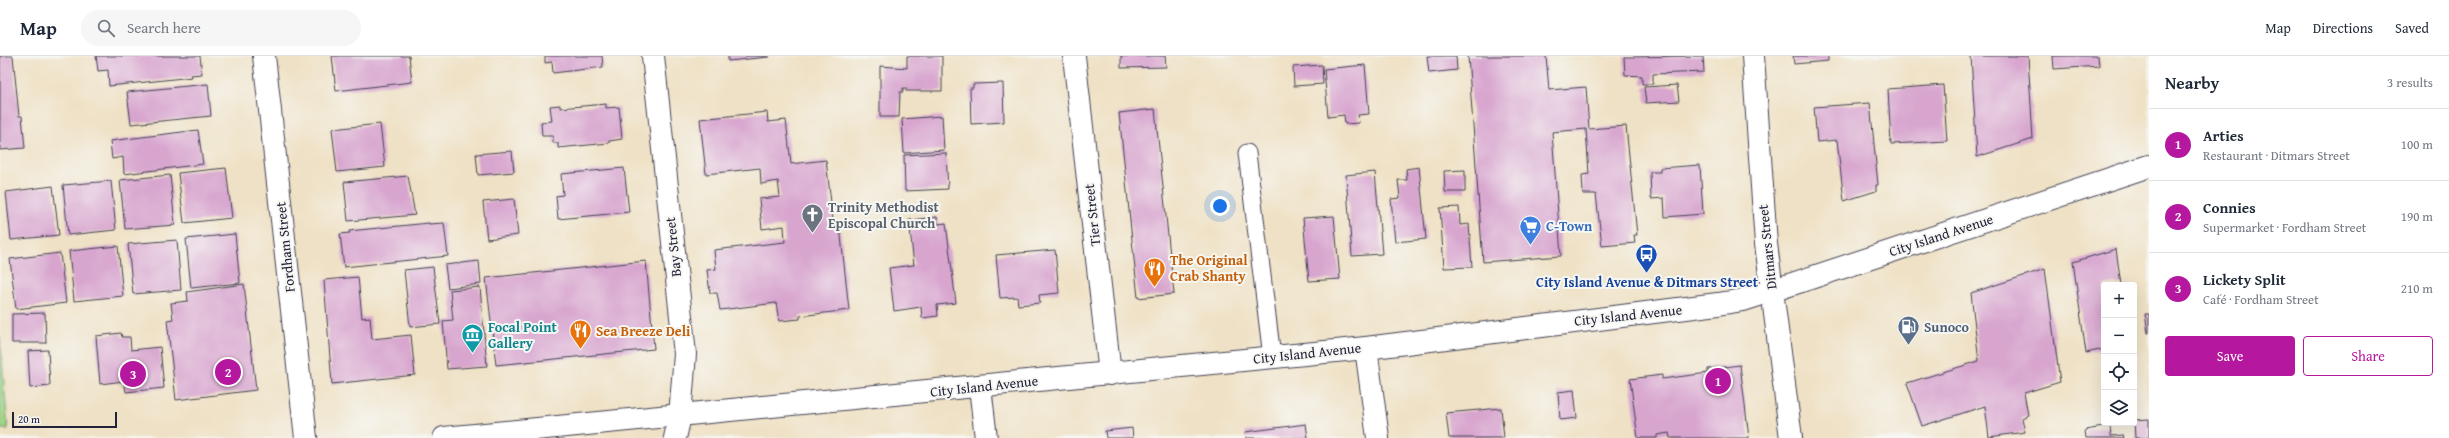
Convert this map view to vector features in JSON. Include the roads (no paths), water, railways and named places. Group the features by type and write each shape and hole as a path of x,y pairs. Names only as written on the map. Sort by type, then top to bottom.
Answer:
{"main road":[{"name":"Fordham Street","path":"264,56 306,438"},
{"name":"Bay Street","path":"652,56 685,354 680,416 675,438"},
{"name":"Tier Street","path":"1074,56 1110,374"},
{"name":"Ditmars Street","path":"1753,56 1765,231 1771,291 1791,438"},
{"name":"City Island Avenue","path":"444,438 980,387 1366,348 1743,300 2149,166"},
{"path":"1366,348 1378,438"},
{"path":"980,387 986,438"}],"lane":[{"path":"1247,153 1272,357"}],"place":[{"name":"Trinity Methodist Episcopal Church","path":"813,234"},
{"name":"C-Town","path":"1530,246"},
{"name":"City Island Avenue & Ditmars Street","path":"1647,274"},
{"name":"The Original Crab Shanty","path":"1154,288"},
{"name":"Sunoco","path":"1909,346"},
{"name":"Sea Breeze Deli","path":"580,350"},
{"name":"Focal Point Gallery","path":"473,354"},
{"name":"Connies","path":"228,372"},
{"name":"Lickety Split","path":"133,374"},
{"name":"Arties","path":"1718,381"}]}
